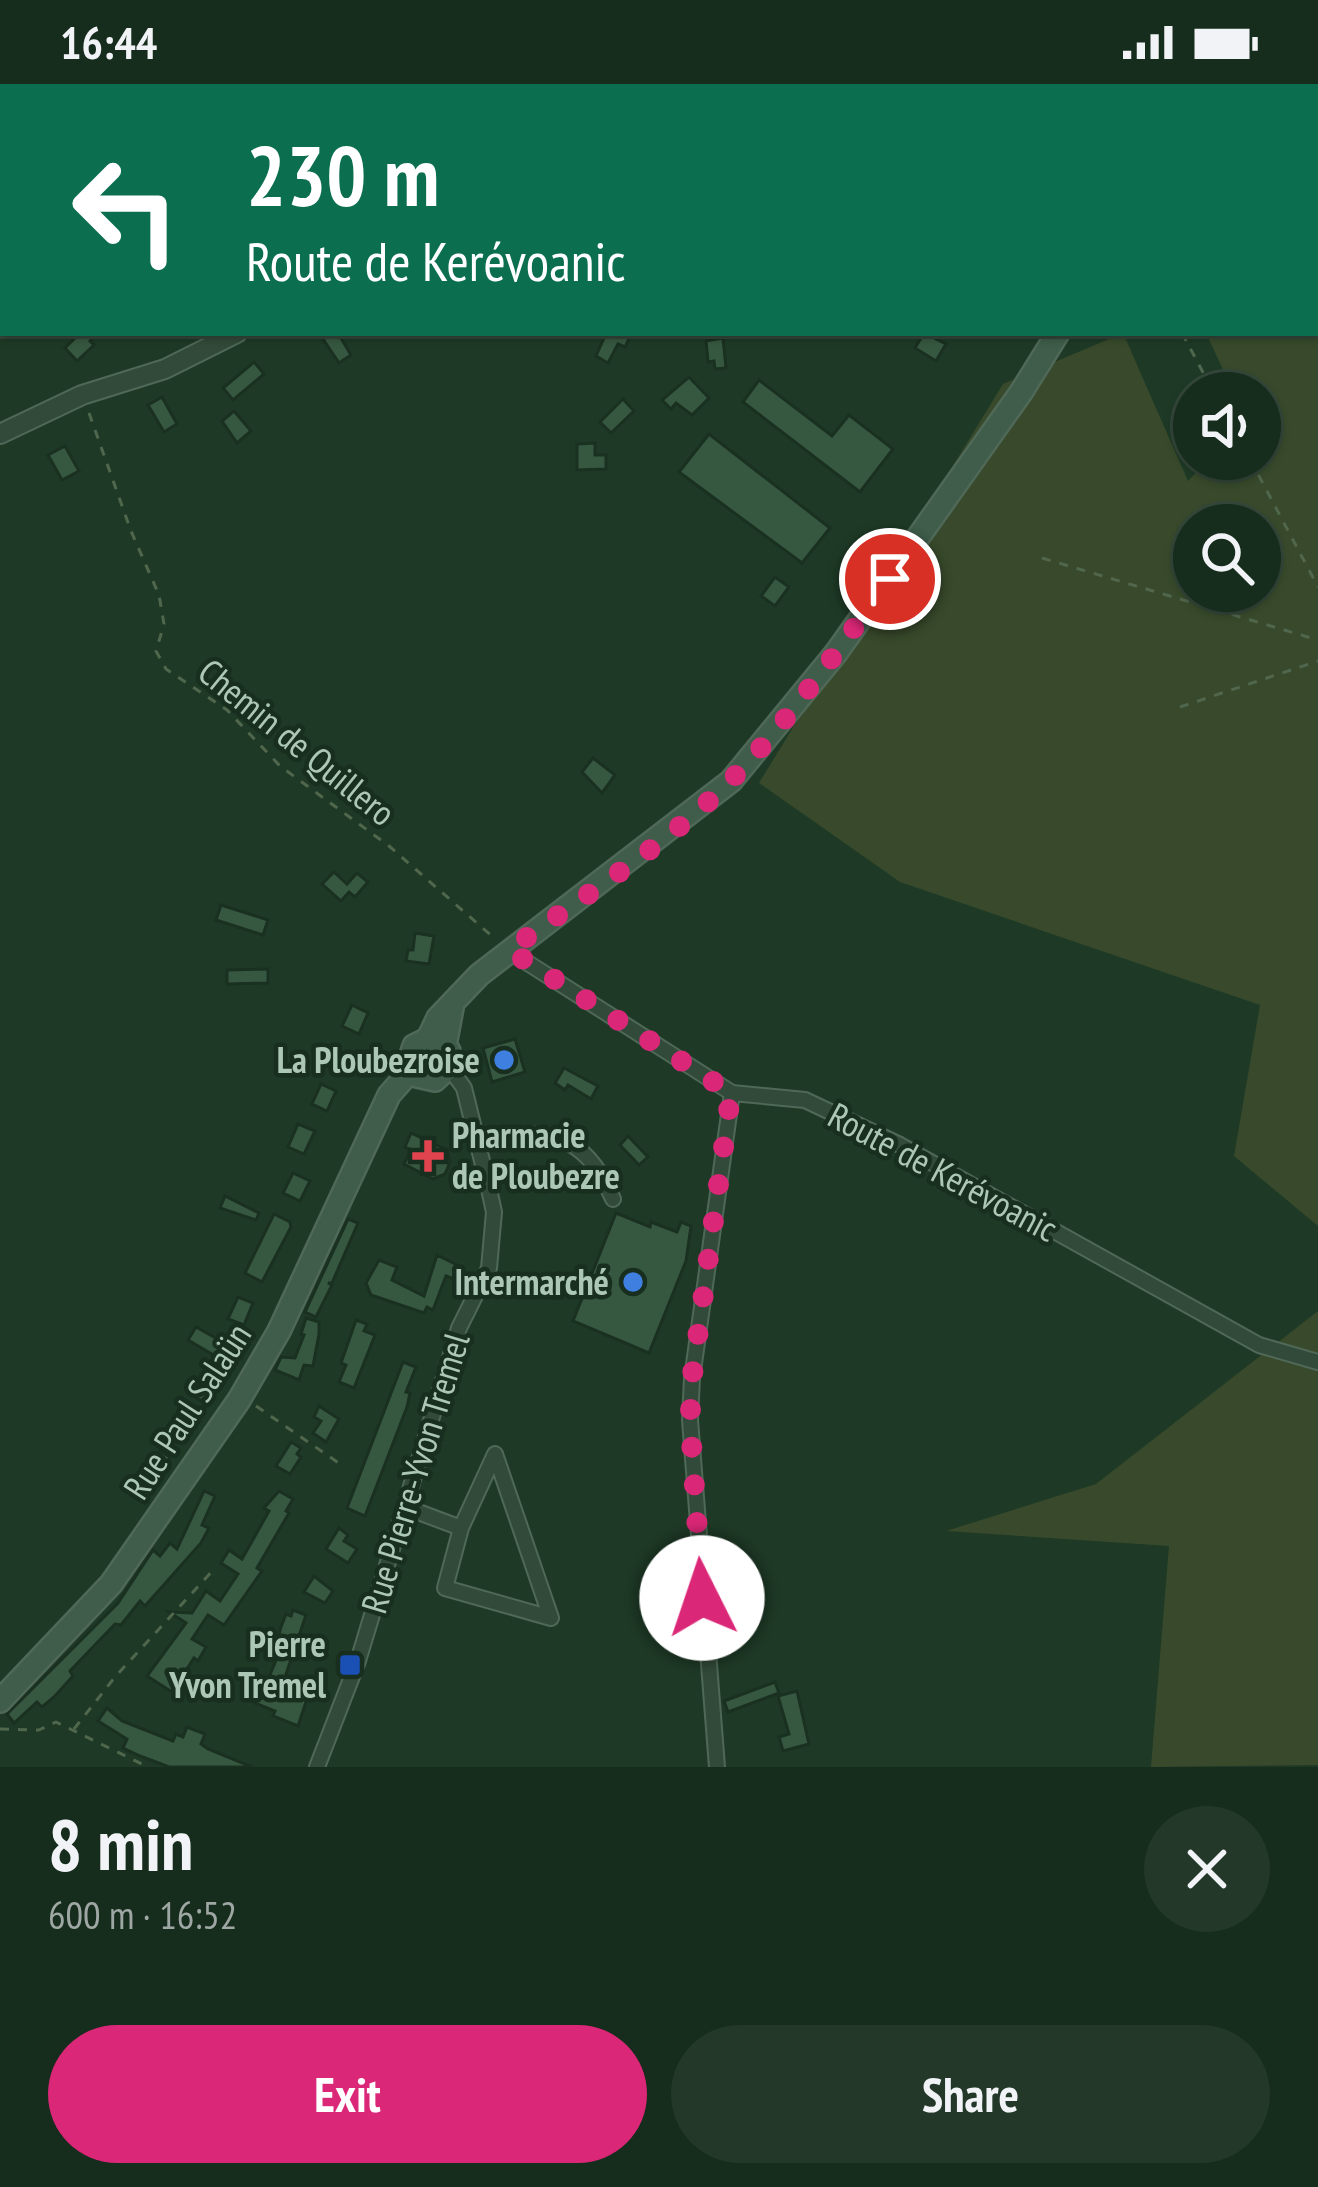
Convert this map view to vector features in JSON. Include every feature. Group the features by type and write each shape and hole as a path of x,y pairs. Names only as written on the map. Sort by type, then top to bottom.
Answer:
{"main road":[{"path":"432,1063 454,1001 509,950 731,781 836,653 1056,336"},
{"name":"Rue Paul Salaün","path":"0,1702 111,1584 241,1396 279,1331 380,1122 432,1063"}],"street":[{"path":"0,434 82,395 165,369 232,336"},
{"name":"Route de Kerévoanic","path":"509,950 731,1093 805,1100 900,1145 1259,1345 1318,1363"},
{"name":"Rue Pierre-Yvon Tremel","path":"317,1767 358,1661 459,1328 489,1268 494,1212 478,1142 468,1108 432,1063"},
{"path":"717,1767 690,1420 731,1093"},
{"path":"478,1142 525,1132 564,1142 590,1157 613,1199"},
{"path":"495,1454 551,1618 445,1588 460,1528 495,1454"},
{"path":"405,1508 460,1528"}],"path":[{"path":"1184,336 1203,372"},
{"name":"Chemin de Quillero","path":"82,395 159,596 164,624 156,651 166,669 227,710 280,766 389,846 509,950"},
{"path":"1261,480 1318,587"},
{"path":"1042,558 1318,640"},
{"path":"1180,707 1318,661"},
{"path":"241,1396 343,1466"},
{"path":"74,1730 215,1568"},
{"path":"0,1729 39,1730 56,1721 148,1767"}],"green space":[{"path":"1124,336 1173,447 1173,480 1281,480 1281,372 1224,372 1207,336 1318,336 1318,1226 1234,1156 1260,1005 900,882 759,783 1003,384"},
{"path":"1318,1311 1318,1765 1151,1767 1169,1546 946,1531 1096,1484"}],"building":[{"path":"77,336 96,336 90,341 94,345 77,361 65,348"},
{"path":"321,336 340,336 351,355 339,363"},
{"path":"600,336 630,336 625,347 618,344 608,363 596,356 604,338"},
{"path":"922,336 946,344 936,361 915,348"},
{"path":"723,338 726,368 715,369 714,361 708,362 706,341"},
{"path":"254,362 264,374 233,400 223,388"},
{"path":"689,377 709,398 692,415 676,403 671,409 662,400"},
{"path":"759,380 832,436 849,415 893,449 860,492 743,402"},
{"path":"162,397 177,424 164,432 148,405"},
{"path":"623,399 634,411 611,433 600,422"},
{"path":"234,411 251,431 237,443 222,421"},
{"path":"709,434 830,528 802,563 679,472"},
{"path":"595,443 595,455 606,455 606,469 577,470 577,444"},
{"path":"65,446 79,471 62,480 48,455"},
{"path":"775,577 789,587 775,606 761,596"},
{"path":"593,758 615,775 602,793 582,772"},
{"path":"334,872 347,884 357,873 368,882 355,897 349,892 341,901 322,884"},
{"path":"221,905 268,920 263,935 216,920"},
{"path":"415,933 434,936 429,964 406,961"},
{"path":"268,969 268,983 227,984 227,970"},
{"path":"352,1005 368,1013 359,1034 342,1026"},
{"name":"La Ploubezroise","path":"515,1039 525,1072 492,1082 483,1048"},
{"path":"564,1068 598,1086 591,1099 555,1083"},
{"path":"321,1084 336,1091 327,1111 312,1104"},
{"path":"298,1124 315,1131 304,1154 288,1147"},
{"name":"Pharmacie de Ploubezre","path":"411,1133 447,1150 450,1162 445,1174 433,1179 404,1164 411,1150 405,1147"},
{"path":"628,1136 648,1157 639,1165 620,1145"},
{"path":"293,1173 310,1181 300,1201 283,1193"},
{"path":"225,1196 259,1213 256,1220 220,1208"},
{"name":"Intermarché","path":"616,1213 677,1232 681,1222 691,1226 686,1261 649,1353 573,1321"},
{"path":"274,1214 291,1227 262,1282 245,1273"},
{"path":"348,1219 358,1223 316,1317 305,1312"},
{"path":"437,1255 459,1266 454,1279 446,1276 433,1310 427,1307 424,1313 371,1295 366,1283 379,1260 397,1267 392,1280 424,1296"},
{"path":"238,1297 253,1303 244,1325 228,1319"},
{"path":"306,1318 319,1322 319,1334 313,1366 304,1365 299,1380 275,1370 281,1357 295,1358"},
{"path":"356,1320 367,1324 364,1331 375,1335 354,1388 339,1382"},
{"path":"196,1327 230,1346 222,1360 188,1340"},
{"path":"403,1362 416,1367 406,1392 410,1393 407,1407 365,1516 347,1508"},
{"path":"207,1373 219,1381 207,1404 193,1396"},
{"path":"319,1406 339,1419 326,1442 313,1433 321,1421 314,1417"},
{"path":"291,1442 301,1448 297,1454 301,1457 290,1474 276,1466"},
{"path":"160,1451 170,1457 155,1481 145,1475"},
{"path":"204,1491 215,1496 202,1525 209,1528 201,1543 145,1606 140,1601 70,1671 73,1676 54,1697 42,1707 37,1702 14,1723 7,1714 118,1603 153,1550 160,1556 170,1543 177,1549"},
{"path":"279,1491 293,1499 257,1568 262,1571 224,1625 208,1615 192,1639 206,1647 172,1692 147,1676 186,1623 169,1612 192,1613 206,1591 220,1601 238,1574 221,1563 229,1550 242,1559 269,1511 264,1508"},
{"path":"339,1528 348,1535 344,1541 357,1549 348,1563 326,1549"},
{"path":"314,1576 333,1591 325,1603 304,1592"},
{"path":"293,1610 306,1615 281,1689 307,1699 298,1726 245,1699 253,1679 266,1684 277,1658 273,1656 281,1627"},
{"path":"775,1682 779,1693 728,1712 724,1701"},
{"path":"797,1691 809,1744 783,1751 779,1737 789,1734 778,1696"},
{"path":"107,1708 122,1721 173,1741 176,1734 183,1737 187,1727 205,1734 201,1744 208,1749 252,1767 169,1767 140,1756 123,1748 127,1739 98,1721"}],"place":[{"name":"La Ploubezroise","path":"504,1060"},
{"name":"Pharmacie de Ploubezre","path":"428,1156"},
{"name":"Intermarché","path":"633,1282"},
{"name":"Pierre Yvon Tremel","path":"350,1665"}],"route":[{"path":"702,1598 690,1420 692,1378 731,1093 509,950 731,781 890,579"}]}
